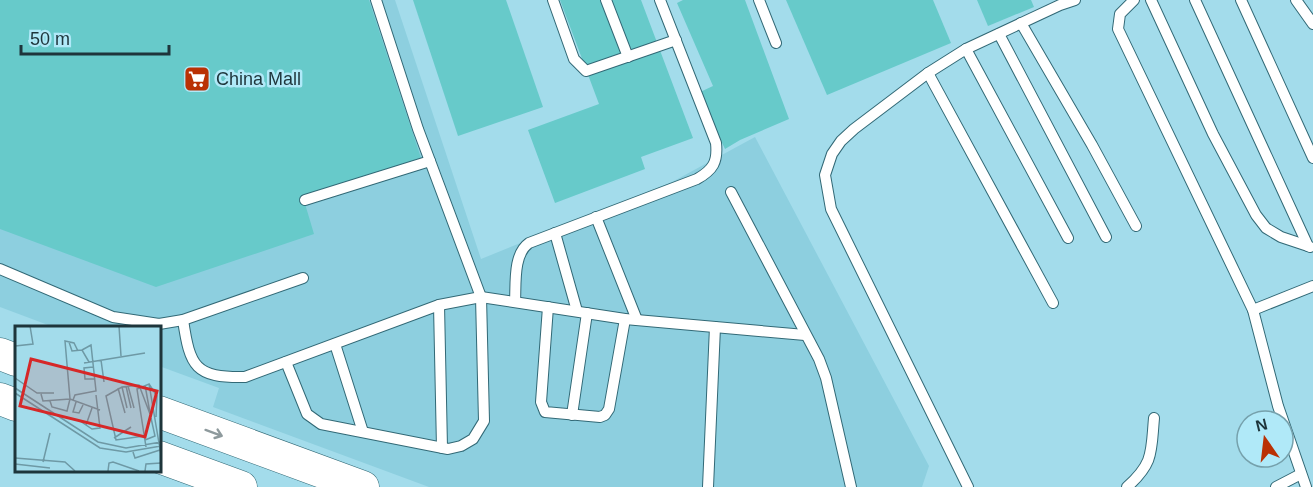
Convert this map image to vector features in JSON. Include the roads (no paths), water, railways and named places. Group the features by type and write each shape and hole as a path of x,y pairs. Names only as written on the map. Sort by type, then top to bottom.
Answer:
{"main road":[{"path":"0,354 15,360"},
{"path":"0,399 15,405"},
{"path":"160,412 363,487"},
{"path":"160,457 241,487"}],"lane":[{"path":"286,362 307,414 321,424 448,449 461,446 473,439 484,421 481,297 430,161 376,0"},
{"path":"553,0 574,59 580,68 586,71 676,40"},
{"path":"606,0 628,57"},
{"path":"515,302 519,256 522,247 697,179 709,172 716,161 716,143 660,0"},
{"path":"759,0 776,43"},
{"path":"968,487 831,209 825,175 832,154 841,141 928,73 966,49 1075,0"},
{"path":"1134,0 1120,14 1118,29 1253,310 1278,406 1305,487"},
{"path":"1151,0 1213,134 1256,215 1266,228 1281,237 1310,247"},
{"path":"1195,0 1310,247"},
{"path":"1242,0 1313,158"},
{"path":"1296,0 1313,24"},
{"path":"1022,23 1136,226"},
{"path":"999,34 1106,237"},
{"path":"966,49 1068,238"},
{"path":"928,73 1053,303"},
{"path":"305,200 430,161"},
{"path":"731,192 819,359 826,378 851,487"},
{"path":"596,217 637,320"},
{"path":"555,233 582,312 572,414"},
{"path":"0,269 113,317 159,324 183,320 303,278"},
{"path":"1253,310 1313,286"},
{"path":"183,320 191,359 199,368 220,377 245,377 439,305 481,297 625,319 805,334"},
{"path":"439,305 442,448"},
{"path":"548,307 542,408 545,412 600,417 605,415 609,409 625,319"},
{"path":"708,487 715,327"},
{"path":"335,344 363,432"},
{"path":"1127,487 1143,473 1150,455 1155,418"},
{"path":"1276,487 1301,474"}],"place":[{"name":"China Mall","path":"197,79"}]}
